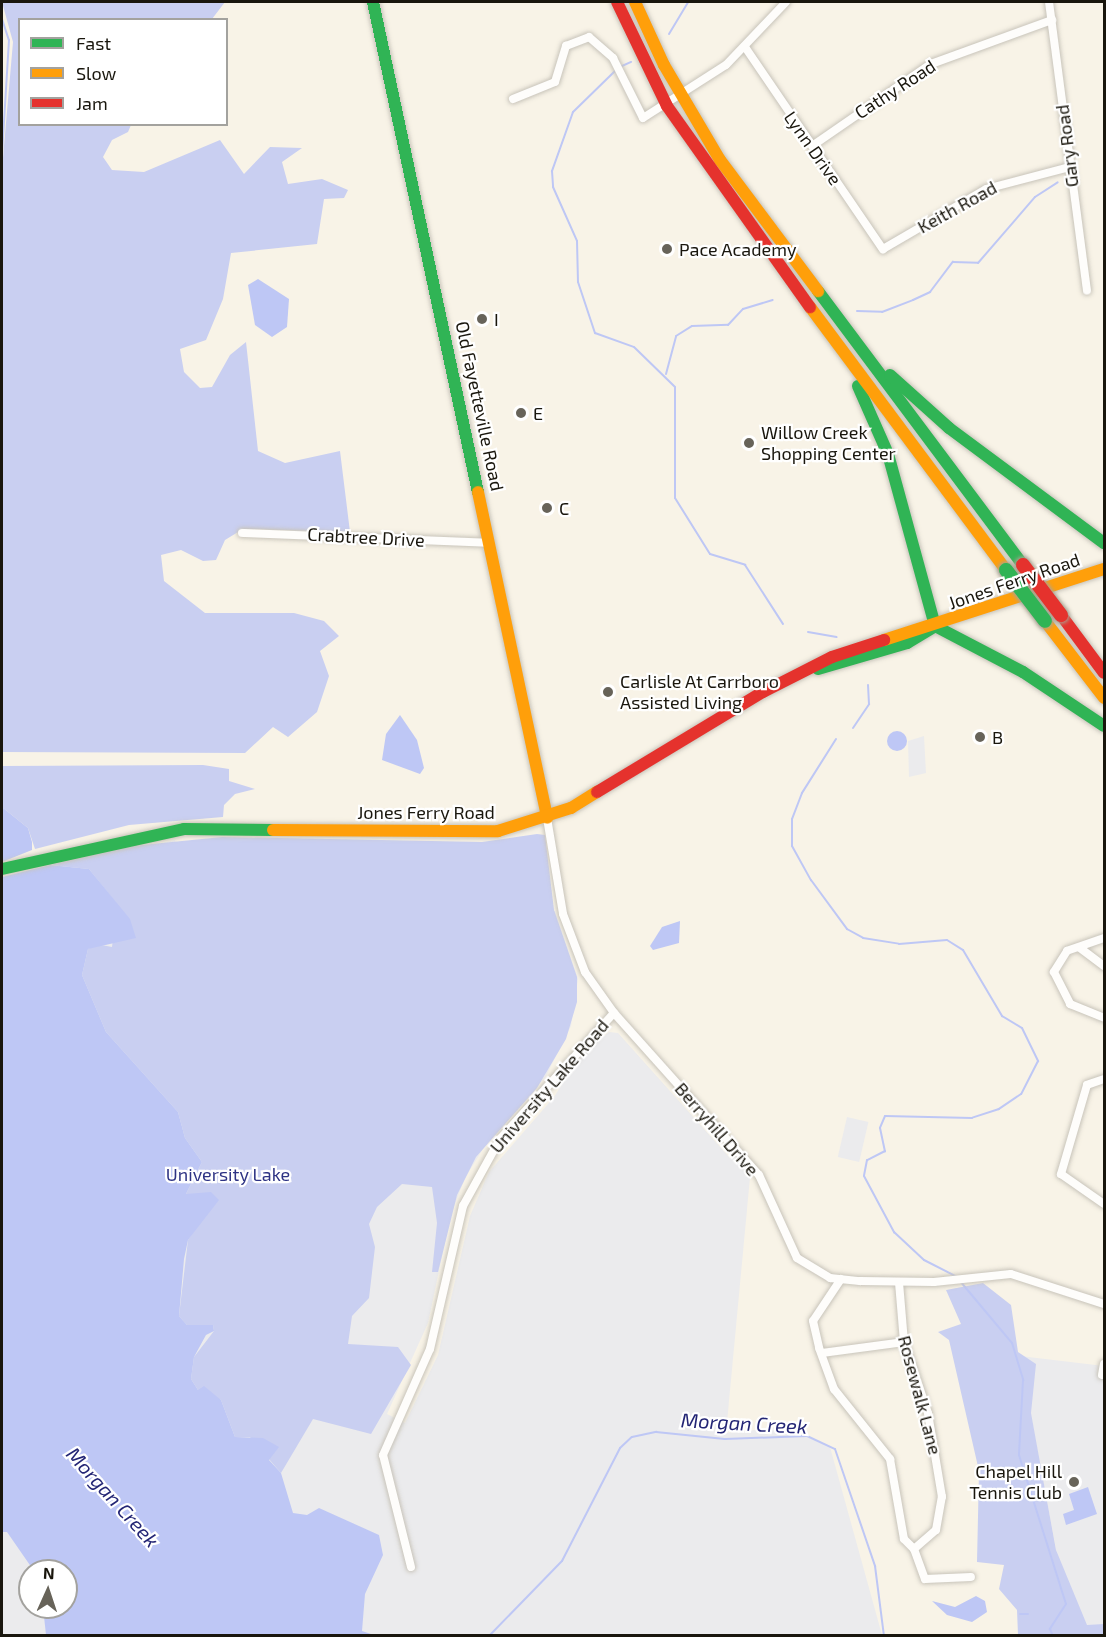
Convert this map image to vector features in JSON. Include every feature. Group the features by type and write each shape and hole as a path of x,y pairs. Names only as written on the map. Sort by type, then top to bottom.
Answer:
{"main road":[{"name":"Old Fayetteville Road","path":"373,2 547,818"},
{"path":"617,2 667,106 711,174 1104,698"},
{"path":"635,2 682,97 720,160 1104,673"},
{"path":"847,331 949,428 1104,543"},
{"path":"844,354 846,368 880,428 935,626 1023,672 1104,726"},
{"name":"Jones Ferry Road","path":"2,869 184,829 498,831 547,818 764,692 813,669 907,643 935,626 1104,569"}],"street":[{"path":"513,99 555,82 566,46 589,37 613,58 643,118 682,97 745,47 786,2"},
{"name":"Gary Road","path":"1049,2 1087,291"},
{"name":"Cathy Road","path":"812,146 931,64 1052,20"},
{"name":"Lynn Drive","path":"745,47 883,249"},
{"name":"Keith Road","path":"883,249 986,189 1070,167"},
{"name":"Crabtree Drive","path":"242,534 490,543"},
{"name":"Berryhill Drive","path":"547,818 569,935 585,972 614,1013 759,1175 797,1258 841,1279 899,1282 940,1281 981,1275 1017,1275 1104,1304"},
{"path":"1104,938 1059,960 1055,982 1078,1011 1104,1018"},
{"path":"1080,948 1104,966"},
{"name":"University Lake Road","path":"411,1567 383,1455 430,1349 463,1206 500,1139 614,1013"},
{"path":"1104,1078 1086,1085 1061,1174 1104,1204"},
{"path":"841,1279 813,1321 834,1389 890,1459 904,1539 914,1549 926,1579 971,1577"},
{"name":"Rosewalk Lane","path":"899,1282 904,1342 928,1413 942,1497 936,1530 914,1549"},
{"path":"822,1353 904,1342"},
{"path":"1102,1375 1104,1364"}],"green space":[{"path":"2,2 225,2 213,18 18,18 18,126 131,126 128,132 112,140 103,157 112,170 144,172 220,140 244,174 270,147 302,148 282,162 288,184 322,179 348,190 344,198 324,199 317,244 231,253 223,299 206,340 180,349 184,372 200,388 212,387 230,355 246,342 258,451 285,463 340,451 350,532 243,529 225,540 216,560 203,561 181,550 161,555 164,581 205,613 294,613 324,621 339,636 320,651 329,676 317,712 288,737 273,727 245,753 2,752 2,169 13,42"},
{"path":"924,736 926,773 909,777 908,741"},
{"path":"203,765 229,769 229,781 255,789 235,794 224,805 223,817 129,825 35,849 28,828 2,807 2,766"},
{"path":"537,834 545,835 554,910 577,977 577,1002 566,1039 537,1088 476,1157 457,1195 438,1272 432,1272 437,1223 432,1187 402,1184 377,1207 369,1224 375,1247 369,1298 352,1316 348,1344 398,1347 411,1365 371,1434 313,1419 281,1473 250,1437 235,1437 221,1400 198,1390 191,1379 194,1357 214,1331 213,1325 187,1325 179,1316 188,1240 208,1210 186,1194 202,1162 185,1138 178,1112 106,1032 82,975 88,949 96,944 112,947 117,904 89,869 50,865 132,846 222,837 482,842"},
{"name":"University Lake","path":"175,840 204,946 555,911 578,979 571,1026 545,1078 491,1136 465,1178 451,1214 428,1323 387,1414 405,1423 438,1355 470,1216 489,1172 554,1097 580,1056 609,1032 618,1033 730,1158 737,1153 751,1167 726,1433 783,1427 830,1447 882,1635 2,1636 2,879"},
{"path":"847,1117 868,1122 859,1162 838,1157"},
{"path":"983,1283 1011,1305 1018,1352 1036,1364 1031,1413 1056,1550 1087,1625 1104,1624 1104,1635 1018,1635 1017,1610 999,1589 1004,1565 977,1562 979,1471 949,1340 938,1332 961,1324 946,1290"},
{"name":"Chapel Hill Tennis Club","path":"1020,1356 1104,1366 1104,1635 1072,1635"}],"water":[{"path":"258,279 289,299 287,327 272,337 255,325 248,285"},
{"path":"400,715 417,740 424,768 420,774 382,760 386,734"},
{"path":"893,731 901,731 907,737 907,745 901,751 893,751 887,745 887,737"},
{"path":"2,807 28,828 32,850 2,862"},
{"name":"University Lake","path":"50,865 89,869 130,919 136,938 88,949 82,975 106,1032 178,1112 185,1138 202,1162 186,1194 211,1192 219,1200 188,1240 184,1259 179,1316 187,1325 213,1325 214,1331 206,1335 194,1357 191,1379 198,1390 204,1386 221,1400 235,1437 263,1438 279,1447 269,1460 281,1473 293,1513 307,1515 319,1508 379,1535 383,1555 365,1594 362,1631 374,1635 46,1635 44,1619 78,1619 78,1559 26,1559 7,1532 2,1532 2,877"},
{"path":"680,921 679,943 653,950 650,946 662,927"},
{"path":"1088,1487 1097,1514 1066,1525 1063,1514 1074,1510 1069,1494"},
{"path":"976,1596 985,1601 987,1612 972,1622 947,1615 932,1601 955,1607"}],"waterway":[{"path":"669,34 688,2"},
{"path":"2,19 9,40 2,154"},
{"path":"622,66 631,62"},
{"path":"615,71 573,112 552,171 553,187 577,241 578,282 595,333 634,347 675,387 675,498 710,554 745,565 783,624"},
{"path":"857,311 882,312 913,300 930,292 953,262 978,263 1035,197 1058,182"},
{"path":"666,374 676,336 692,326 728,325 743,309 773,300"},
{"path":"808,632 837,637"},
{"path":"853,728 869,704 868,685"},
{"path":"836,739 802,793 792,819 792,846 811,880 847,929 863,938 899,944 947,940 963,950 1002,1016 1022,1028 1038,1061 1021,1094 999,1109 972,1118 885,1116 880,1128 885,1151 867,1160 864,1176 894,1232 924,1260 957,1277"},
{"path":"960,1281 1012,1343 1023,1380 1019,1455 1066,1604 1050,1629 1053,1636"},
{"name":"Morgan Creek","path":"489,1636 562,1561 620,1448 632,1437 656,1432 725,1439 807,1436 835,1449 875,1566 884,1636"},
{"path":"1020,1614 1028,1614"}],"traffic: fast":[{"path":"373,2 478,492"},
{"path":"818,291 1023,565"},
{"path":"890,375 949,428 1104,543"},
{"path":"858,386 888,454 935,626 1023,672 1104,726"},
{"path":"1006,570 1045,621"},
{"path":"818,669 907,643 935,626"},
{"path":"2,869 184,829 273,830"}],"traffic: slow":[{"path":"635,2 664,65 720,160 818,291"},
{"path":"810,307 1006,570"},
{"path":"478,492 547,818"},
{"path":"884,640 1104,569"},
{"path":"1045,621 1104,698"},
{"path":"273,830 498,831 571,808 597,792"}],"traffic: jam":[{"path":"617,2 667,106 810,307"},
{"path":"1023,565 1061,615"},
{"path":"1061,615 1104,673"},
{"path":"597,792 763,692 832,657 884,640"}],"place":[{"name":"Pace Academy","path":"667,249"},
{"name":"I","path":"482,319"},
{"name":"E","path":"521,413"},
{"name":"Willow Creek Shopping Center","path":"749,443"},
{"name":"C","path":"547,508"},
{"name":"Carlisle At Carrboro Assisted Living","path":"608,692"},
{"name":"B","path":"980,737"},
{"name":"Chapel Hill Tennis Club","path":"1074,1482"}]}
